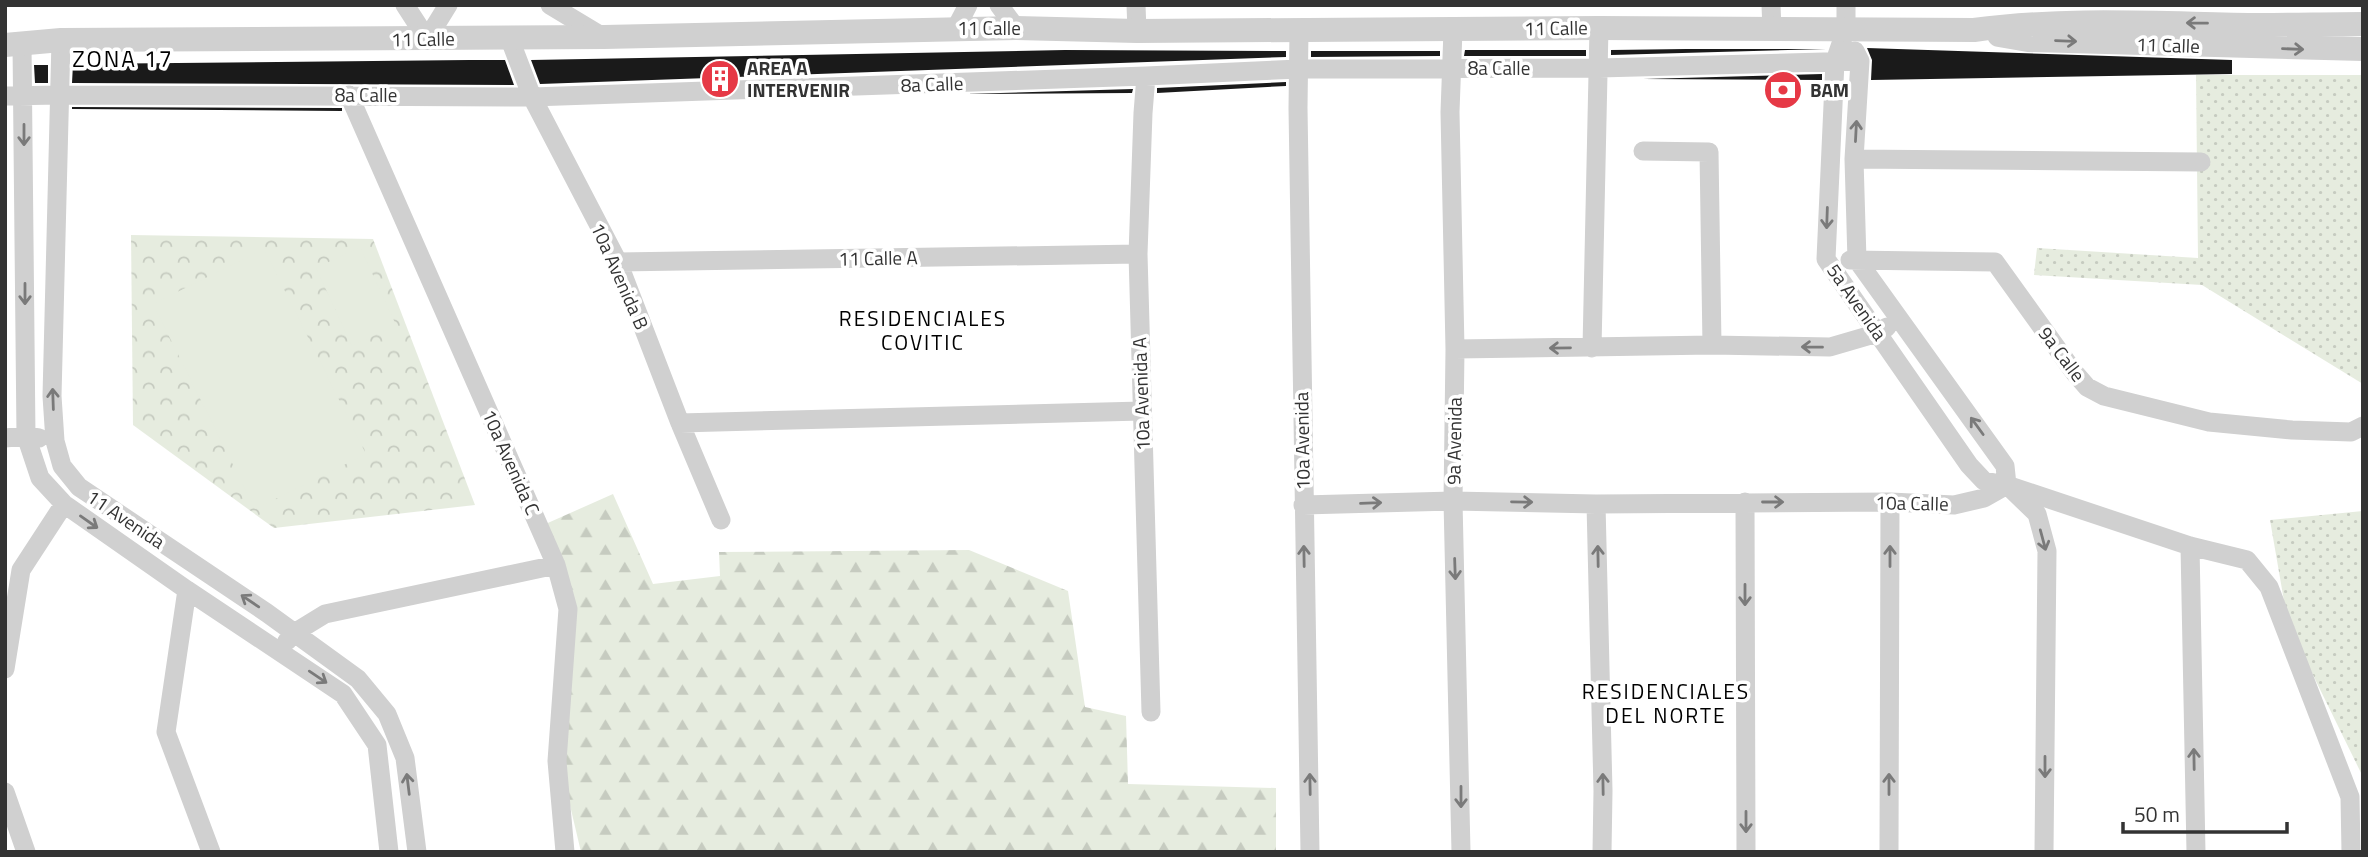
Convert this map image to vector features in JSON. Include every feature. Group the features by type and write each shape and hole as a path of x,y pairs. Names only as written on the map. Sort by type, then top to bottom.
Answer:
{"street":[{"path":"404,5 427,39 448,5"},
{"path":"550,5 604,37"},
{"path":"956,28 968,5"},
{"path":"999,5 1016,27"},
{"path":"1136,5 1137,31"},
{"name":"11 Calle","path":"14,45 61,40 604,37 1016,27 1137,31 1599,28 1771,18 1846,17 1974,30 2028,40 2363,50"},
{"name":"5a Avenida","path":"1846,17 1835,61 1826,260 1969,465 1984,481 2007,485 2037,514 2047,551 2044,852"},
{"name":"5a Avenida","path":"1846,17 1860,61 1854,159 1857,260 2006,466 2007,485"},
{"name":"11 Calle","path":"1974,30 2027,23 2097,21 2263,25 2363,24"},
{"path":"1592,348 1599,28"},
{"name":"9a Avenida","path":"1453,30 1450,112 1455,349 1453,501 1461,852"},
{"name":"10a Avenida","path":"1299,31 1303,505 1310,852"},
{"name":"10a Avenida B","path":"509,37 532,97 618,262 680,424 721,520"},
{"name":"11 Avenida","path":"61,40 52,396 55,441 62,467 79,487 358,679 387,714 405,758 416,852"},
{"name":"11 Avenida","path":"14,45 15,260 26,436 40,478 64,504 343,694 377,745 389,852"},
{"name":"8a Calle","path":"14,96 532,97 1299,69 1599,68 1860,61"},
{"name":"10a Avenida A","path":"1146,76 1138,254 1151,712"},
{"name":"10a Avenida C","path":"349,95 556,565 568,609 557,761 565,852"},
{"path":"1643,151 1709,152 1712,345"},
{"path":"1854,159 2201,162"},
{"name":"11 Calle A","path":"618,262 1138,254"},
{"name":"9a Calle","path":"1826,260 1994,262 2074,372 2087,387 2104,396 2209,422 2339,432 2351,432 2363,426"},
{"path":"1455,349 1712,345 1830,347 1878,333 1900,319"},
{"path":"680,424 1142,411"},
{"path":"5,438 26,436 55,441"},
{"path":"2007,485 2190,546 2247,560 2269,587 2350,797 2350,852"},
{"name":"10a Calle","path":"1303,505 1453,501 1596,504 1890,502 1954,505 1984,498 2007,485"},
{"path":"1745,502 1746,852"},
{"path":"1889,852 1890,502"},
{"path":"5,669 21,570 64,504"},
{"path":"1596,504 1602,852"},
{"path":"2190,546 2196,852"},
{"path":"279,650 294,633 325,614 556,565"},
{"path":"187,590 166,732 211,852"},
{"path":"5,792 26,852"}],"green space":[{"path":"2196,75 2363,75 2363,384 2202,285 2034,275 2037,248 2198,258"},
{"path":"131,235 373,239 475,505 274,528 133,425"},
{"path":"360,247 396,325 352,346 316,268"},
{"path":"264,249 366,454 255,509 153,304"},
{"path":"613,494 653,584 720,576 719,552 969,550 1068,591 1085,707 1126,716 1128,784 1276,788 1276,852 581,852 560,763 565,579 541,526"},
{"path":"2363,511 2363,777 2288,624 2270,520"}],"building":[{"path":"1867,48 2232,60 2232,74 1871,80 1872,60"},
{"path":"1826,49 1611,55 1611,50"},
{"path":"1065,50 1286,51 1286,57 540,84 531,60"},
{"path":"1465,50 1586,50 1586,56 1464,56"},
{"path":"1311,51 1440,51 1440,56 1311,57"},
{"path":"505,60 514,85 72,83 73,64"},
{"path":"34,65 48,65 48,83 35,83"},
{"path":"1822,74 1822,80 1643,79"},
{"path":"1286,82 1286,86 1157,93 1157,88"},
{"path":"1133,89 1132,93 965,94"},
{"path":"342,108 342,111 72,109"}],"place":[{"name":"AREA A INTERVENIR","path":"720,79"},
{"name":"BAM","path":"1783,90"}],"district":[{"name":"ZONA 17","path":"123,59"},
{"name":"RESIDENCIALES COVITIC","path":"923,331"},
{"name":"RESIDENCIALES DEL NORTE","path":"1666,704"}]}
